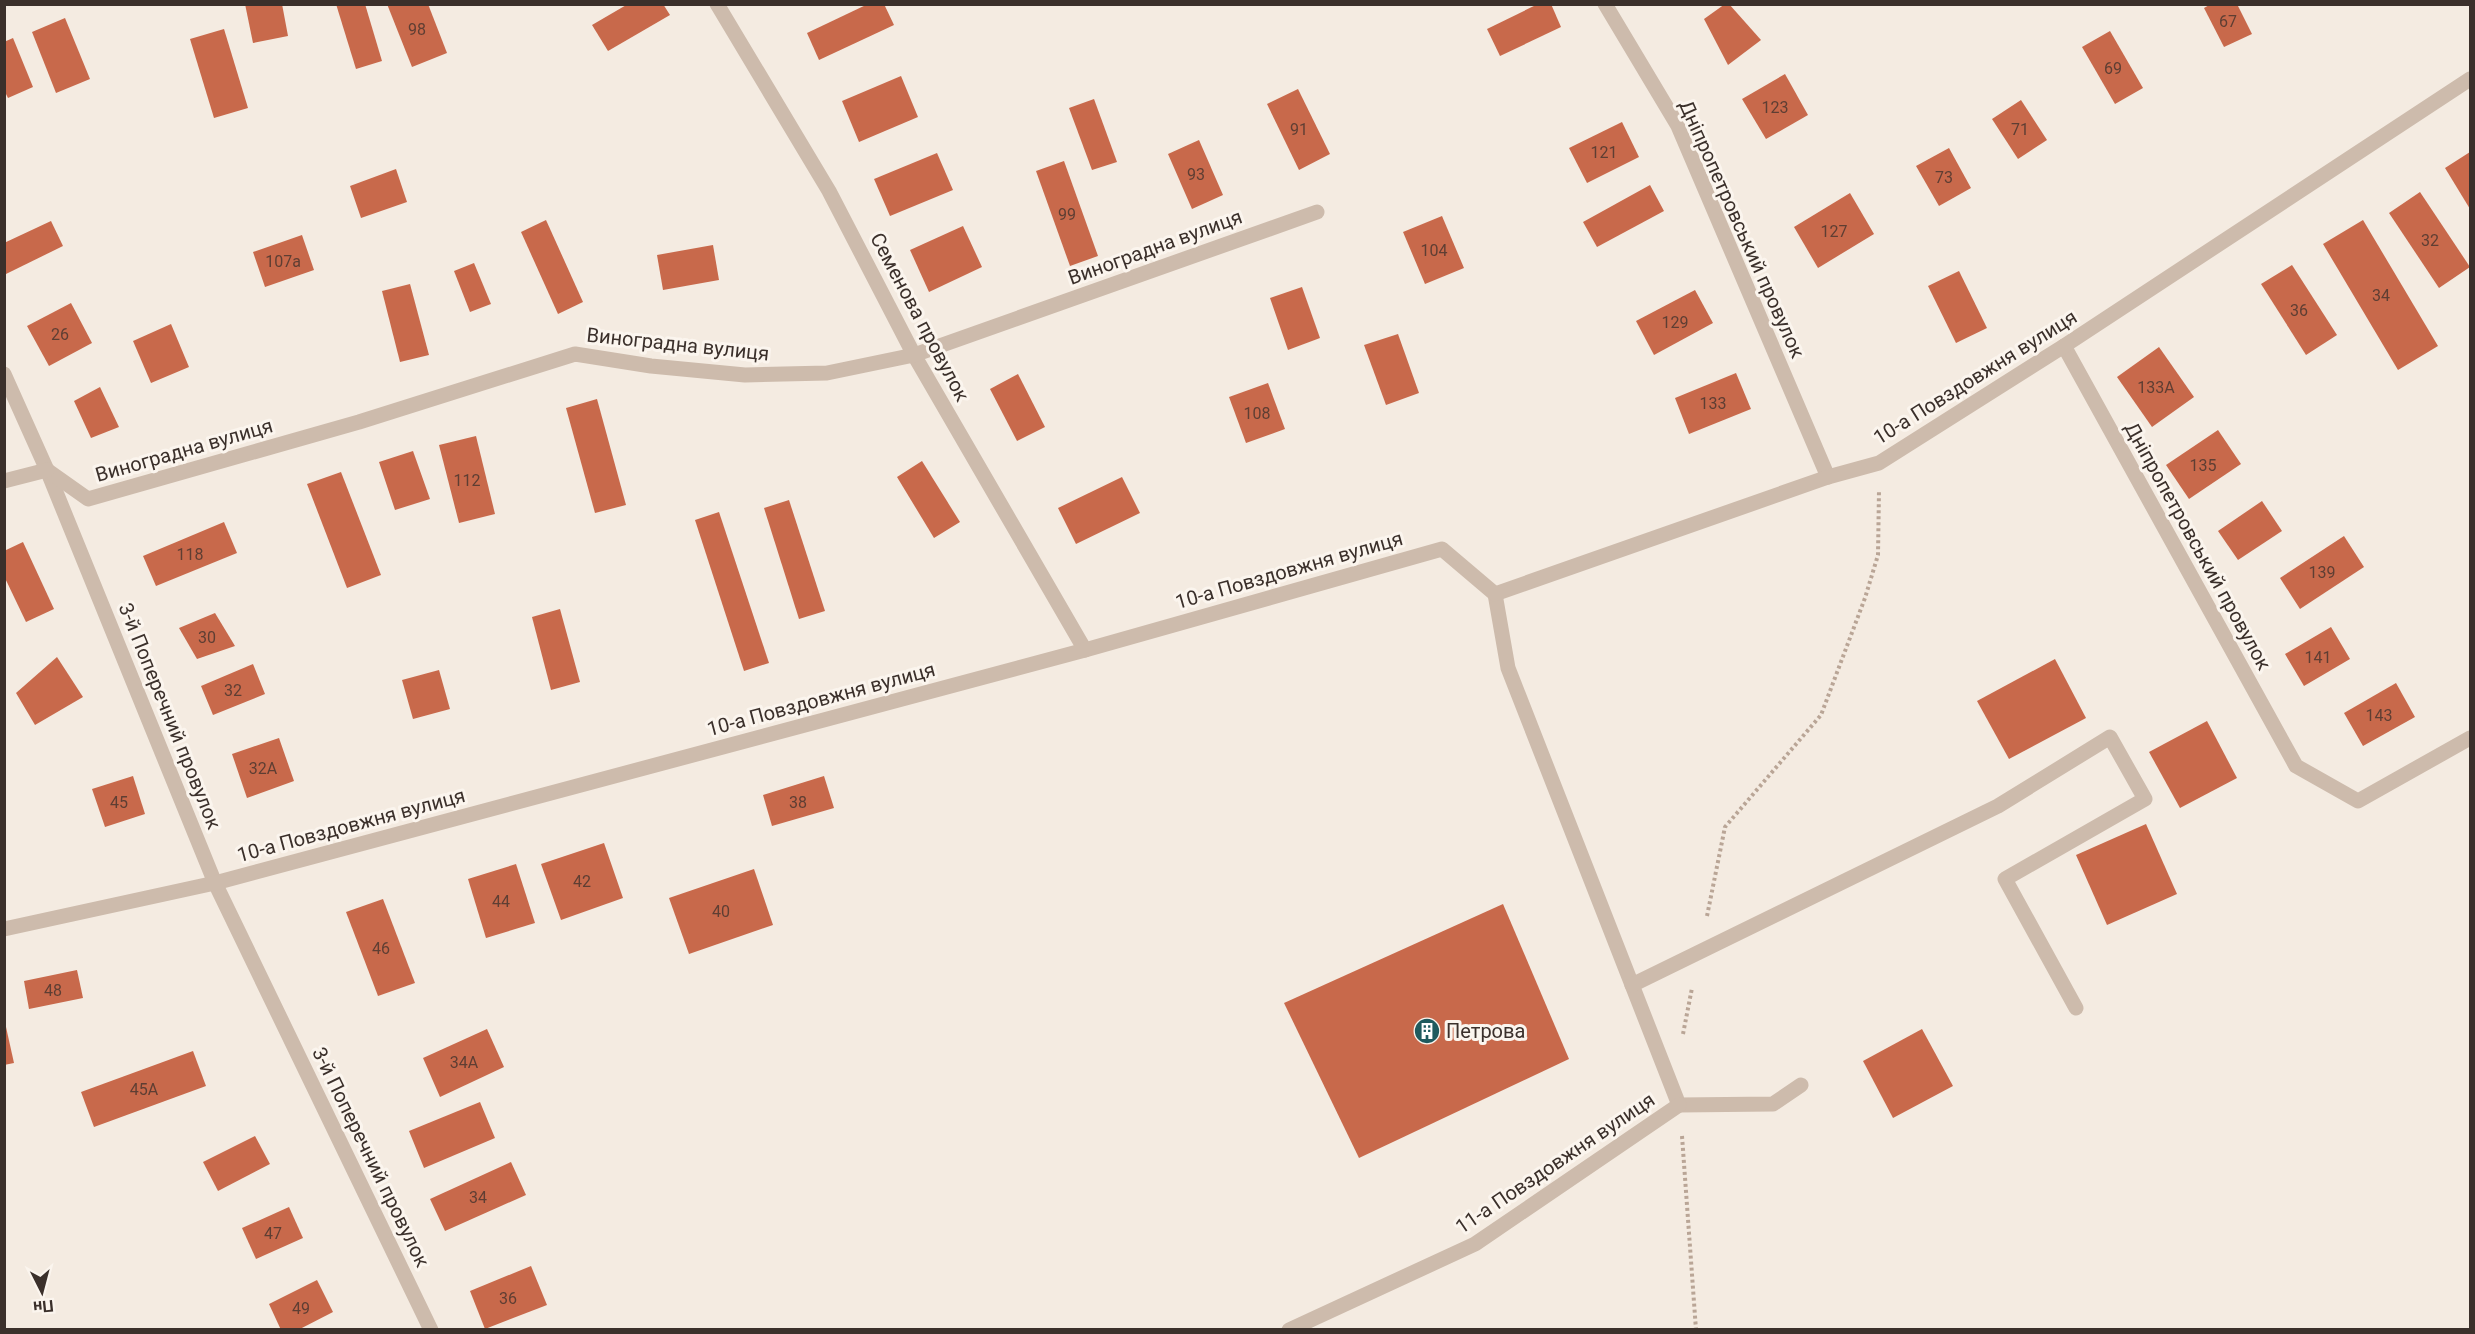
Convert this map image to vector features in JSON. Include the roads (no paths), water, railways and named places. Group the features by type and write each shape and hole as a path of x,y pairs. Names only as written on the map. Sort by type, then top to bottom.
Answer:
{"street":[{"name":"Семенова провулок","path":"717,4 829,191 914,355 1085,650"},
{"name":"Дніпропетровський провулок","path":"1605,4 1678,126 1828,477"},
{"name":"10-а Повздовжня вулиця","path":"4,929 215,883 1085,650 1442,549 1495,594 1828,477 1879,463 2064,346 2470,79"},
{"name":"Виноградна вулиця","path":"47,470 88,499 359,422 575,354 651,366 745,375 826,373 914,355 1317,212"},
{"name":"Дніпропетровський провулок","path":"2064,346 2296,766 2358,801 2470,738"},
{"name":"3-й Поперечний провулок","path":"4,374 47,470 215,883 431,1329"},
{"path":"4,481 47,470"},
{"path":"1495,594 1508,668 1679,1105 1773,1104 1801,1085"},
{"path":"1632,985 1998,806 2110,737 2145,799 2005,879 2076,1008"},
{"name":"11-а Повздовжня вулиця","path":"1289,1329 1475,1244 1679,1105"}],"place":[{"name":"Петрова","path":"1427,1031"}]}
